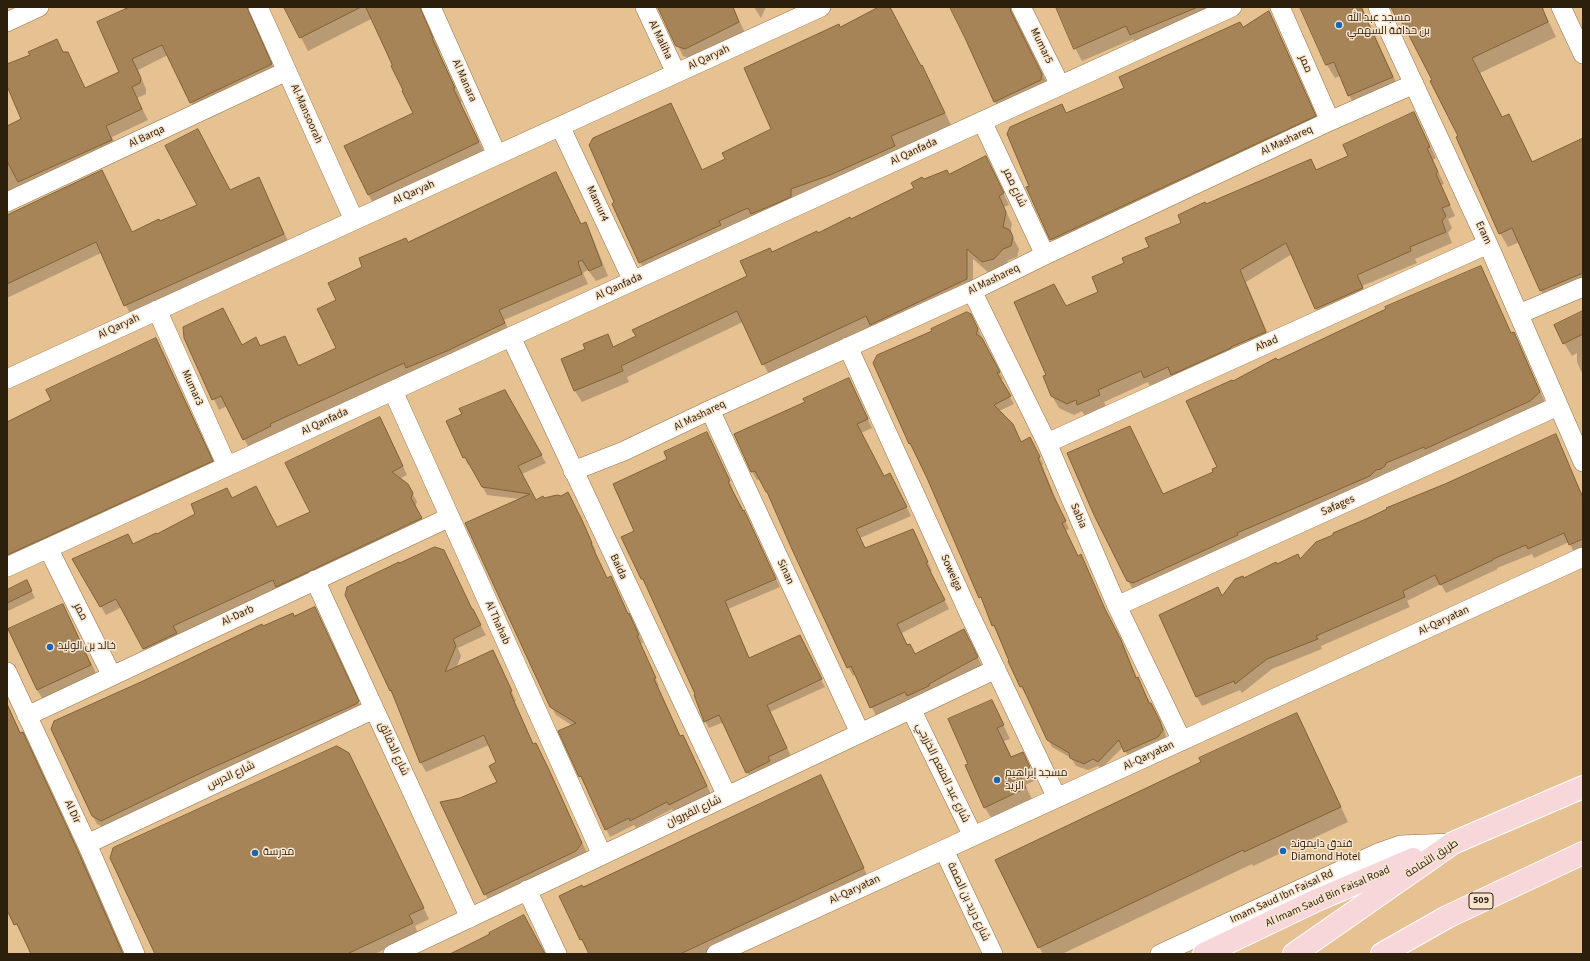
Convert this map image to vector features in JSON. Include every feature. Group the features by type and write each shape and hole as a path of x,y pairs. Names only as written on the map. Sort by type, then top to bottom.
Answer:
{"main road":[{"name":"طريق الثمامة","path":"1294,954 1453,843 1583,787"},
{"name":"Al Imam Saud Bin Faisal Road","path":"1204,954 1317,900 1453,843"},
{"name":"509","path":"1382,954 1447,917 1583,853"}],"street":[{"path":"11,15 39,7"},
{"name":"Al-Mansoorah","path":"258,7 354,220"},
{"name":"Al Manara","path":"431,7 497,155"},
{"name":"Al Maliha","path":"645,7 676,73"},
{"name":"Mumar5","path":"1021,7 1060,86"},
{"name":"Al Qanfada","path":"7,567 1232,7"},
{"name":"ممر","path":"1280,7 1330,121"},
{"name":"Eram","path":"1378,7 1488,244 1583,462"},
{"path":"1561,7 1583,54"},
{"name":"Al Qaryah","path":"7,379 816,8"},
{"name":"Al Barqa","path":"7,202 287,71"},
{"name":"Al Mashareq","path":"573,471 624,451 710,410 972,291 1045,255 1330,121 1414,84"},
{"name":"شارع ممر","path":"982,121 1045,255"},
{"name":"Mamur4","path":"560,126 633,281"},
{"name":"Ahad","path":"1047,443 1488,244"},
{"path":"1519,314 1583,287"},
{"name":"Sabia","path":"972,291 1047,443 1118,606 1182,741"},
{"name":"Mumar3","path":"157,310 227,466"},
{"name":"Baida","path":"511,337 727,796"},
{"name":"Soweiga","path":"848,347 968,611 1057,798"},
{"name":"Al Thahab","path":"393,391 602,855"},
{"name":"Safages","path":"1118,606 1558,406"},
{"name":"Sinan","path":"710,410 860,733"},
{"name":"Al-Darb","path":"27,716 450,517"},
{"name":"ممر","path":"48,548 112,676"},
{"name":"Al-Qaryatan","path":"716,954 1583,557"},
{"name":"شارع الدقائق","path":"315,580 470,918"},
{"name":"شارع القيروان","path":"393,954 996,669"},
{"name":"Al Dir","path":"7,672 87,844 135,954"},
{"name":"شارع الدرس","path":"87,844 374,708"},
{"name":"شارع عبد المنعم الخزرجي","path":"911,709 973,836"},
{"name":"Imam Saud Ibn Faisal Rd","path":"1160,954 1378,853 1402,845 1453,843"},
{"name":"شارع دريد بن الصمة","path":"944,850 993,954"},
{"path":"527,890 557,954"}],"building":[{"path":"130,7 247,7 272,64 190,103 162,45 132,59 141,78 140,83 132,87 142,109 106,126 112,140 18,182 7,161 7,126 21,119 7,86 7,64 30,55 28,52 57,39 63,52 68,52 85,88 119,72 97,22"},
{"path":"284,7 361,7 300,38"},
{"path":"366,7 420,7 432,38 455,88 453,88 479,142 368,195 344,146 413,113"},
{"path":"658,7 733,7 739,22 685,49 676,46"},
{"path":"879,7 890,7 921,66 922,65 945,113 891,136 895,146 830,175 791,189 791,197 751,214 748,208 719,221 721,225 639,263 612,204 614,202 589,145 593,138 671,103 702,170 725,159 722,153 771,129 744,68 839,24 840,27"},
{"path":"950,7 1010,7 1011,12 1042,74 1041,80 994,102"},
{"path":"1056,7 1198,7 1130,35 1126,26 1074,49"},
{"name":"مسجد عبد الله بن حذافة السهمي","path":"1300,7 1361,7 1393,77 1348,96 1334,62 1326,65"},
{"path":"1391,7 1542,7 1548,22 1472,58 1502,117 1509,114 1532,162 1583,138 1583,273 1540,291 1512,228 1499,234 1456,137 1458,136 1430,81 1432,80 1400,18 1398,20"},
{"path":"1269,11 1316,116 1050,240 1026,187 1029,186 1007,134 1010,127 1062,104 1066,113 1124,88 1119,77 1240,22 1243,27"},
{"path":"1414,112 1430,147 1427,148 1438,172 1436,174 1450,205 1442,208 1446,216 1442,221 1446,232 1410,247 1411,251 1357,275 1363,288 1315,309 1286,243 1240,270 1266,332 1171,375 1168,367 1144,378 1141,371 1098,390 1100,395 1077,405 1076,400 1067,404 1051,396 1043,376 1046,375 1014,302 1054,284 1066,306 1098,292 1092,277 1124,263 1122,258 1149,247 1145,238 1181,223 1178,215 1205,202 1206,204 1311,159 1316,170 1348,156 1343,145"},
{"path":"198,129 230,190 259,177 284,234 124,306 96,242 7,284 7,215 102,170 132,232 159,219 160,221 197,205 165,146"},
{"path":"986,156 1004,193 999,196 1006,212 1003,227 1010,230 1013,237 1011,246 1003,249 994,259 982,262 967,249 967,279 870,325 866,316 762,365 737,311 621,366 623,371 574,391 561,359 585,349 583,344 608,334 613,347 636,336 632,330 747,276 740,261 770,248 772,252 817,231 818,233 850,217 851,219 914,188 911,183 922,177 924,179 947,170 949,174"},
{"path":"556,172 581,224 586,222 602,265 589,271 582,260 578,262 582,274 499,310 505,323 447,351 406,368 404,363 270,424 271,426 243,440 221,396 212,400 184,338 183,327 223,308 242,345 256,337 260,346 285,336 298,365 300,365 336,348 317,309 336,300 328,283 362,267 359,258 406,238 408,242"},
{"path":"1481,266 1511,333 1514,332 1540,392 1530,401 1425,449 1424,447 1386,463 1385,466 1376,470 1370,476 1237,533 1238,535 1133,583 1127,581 1094,515 1067,453 1130,426 1163,494 1213,472 1212,469 1217,467 1186,401 1232,380 1233,381 1276,358 1278,360 1386,309 1385,307"},
{"path":"1583,311 1583,334 1563,344 1554,325"},
{"path":"967,312 971,314 978,329 976,334 982,338 1000,372 997,373 1011,396 994,405 1013,424 1021,442 1030,437 1040,457 1038,458 1054,497 1066,521 1062,523 1078,556 1081,554 1105,609 1121,640 1136,678 1138,677 1163,730 1158,737 1124,752 1119,740 1098,762 1093,759 1084,764 1070,758 1069,753 1047,740 1022,686 1020,687 1008,661 994,625 992,626 981,597 979,598 927,478 910,443 909,444 873,363 877,355 932,331 931,329"},
{"path":"156,338 213,461 7,555 7,422 51,400 46,390"},
{"path":"849,378 868,419 857,424 884,476 890,473 907,507 856,529 865,548 913,529 928,562 926,563 945,600 897,624 907,645 910,644 915,654 964,629 978,657 929,684 929,686 907,696 905,692 870,708 851,666 847,668 767,492 755,471 751,472 734,434 805,402 803,399"},
{"path":"505,390 542,455 518,466 536,500 543,496 544,498 557,495 561,496 568,492 607,578 611,576 628,614 629,613 639,635 637,636 656,678 654,679 680,736 683,735 707,786 669,805 667,802 630,821 629,818 605,830 581,776 579,777 558,731 576,723 550,707 465,523 530,494 482,487 465,457 463,458 446,421 462,414 459,409"},
{"path":"380,417 403,466 392,472 408,484 413,493 411,498 422,518 276,587 273,580 173,626 177,633 143,649 116,599 100,607 72,559 128,534 133,544 156,533 157,534 195,514 191,504 227,488 232,498 256,486 277,527 310,512 285,463"},
{"path":"707,432 730,481 728,482 743,511 744,510 776,579 725,601 749,658 800,635 822,679 767,705 787,748 768,757 770,761 746,773 719,715 704,722 694,695 695,694 643,579 641,579 621,537 634,531 613,484 667,459 664,452"},
{"path":"1556,434 1583,498 1583,539 1569,545 1564,533 1528,549 1526,545 1493,559 1440,585 1435,575 1403,591 1405,597 1316,636 1318,639 1267,659 1235,684 1234,681 1196,697 1159,615 1218,587 1222,596 1235,579 1243,576 1244,578 1276,562 1277,564 1298,554 1300,559 1316,542 1333,535 1333,533 1366,519 1387,509 1386,508 1445,484"},
{"path":"435,547 444,550 481,625 453,639 456,646 445,672 493,650 512,691 510,692 533,744 536,743 582,843 576,851 484,895 440,802 460,798 497,782 489,766 496,762 484,735 420,763 391,690 390,691 345,595 347,587 399,562"},
{"path":"27,580 32,591 7,603 7,590"},
{"name":"خالد بن الوليد","path":"63,604 91,665 37,690 8,629"},
{"path":"315,607 359,701 356,704 207,770 101,821 92,816 51,729 54,721 143,681 262,624 263,626 293,613 294,616"},
{"path":"992,700 1004,725 997,728 1011,757 1023,752 1030,767 1019,772 1026,788 984,808 965,765 968,764 948,719"},
{"path":"7,704 20,733 23,732 123,954 31,954 17,924 14,925 7,910"},
{"path":"1297,713 1341,807 1244,852 1243,850 1038,948 995,860 1201,762 1199,758"},
{"name":"مدرسة","path":"337,746 349,753 424,908 409,915 413,923 347,954 155,954 110,858 113,848"},
{"path":"821,775 864,868 680,954 589,954 582,939 580,940 559,896 582,885 583,887"},
{"path":"524,915 545,954 450,954 490,934 489,933"}],"place":[{"name":"مسجد عبد الله بن حذافة السهمي","path":"1339,25"},
{"name":"خالد بن الوليد","path":"50,647"},
{"name":"مسجد إبراهيم الزيد","path":"997,780"},
{"name":"فندق دايموند Diamond Hotel","path":"1283,851"},
{"name":"مدرسة","path":"255,853"}]}
